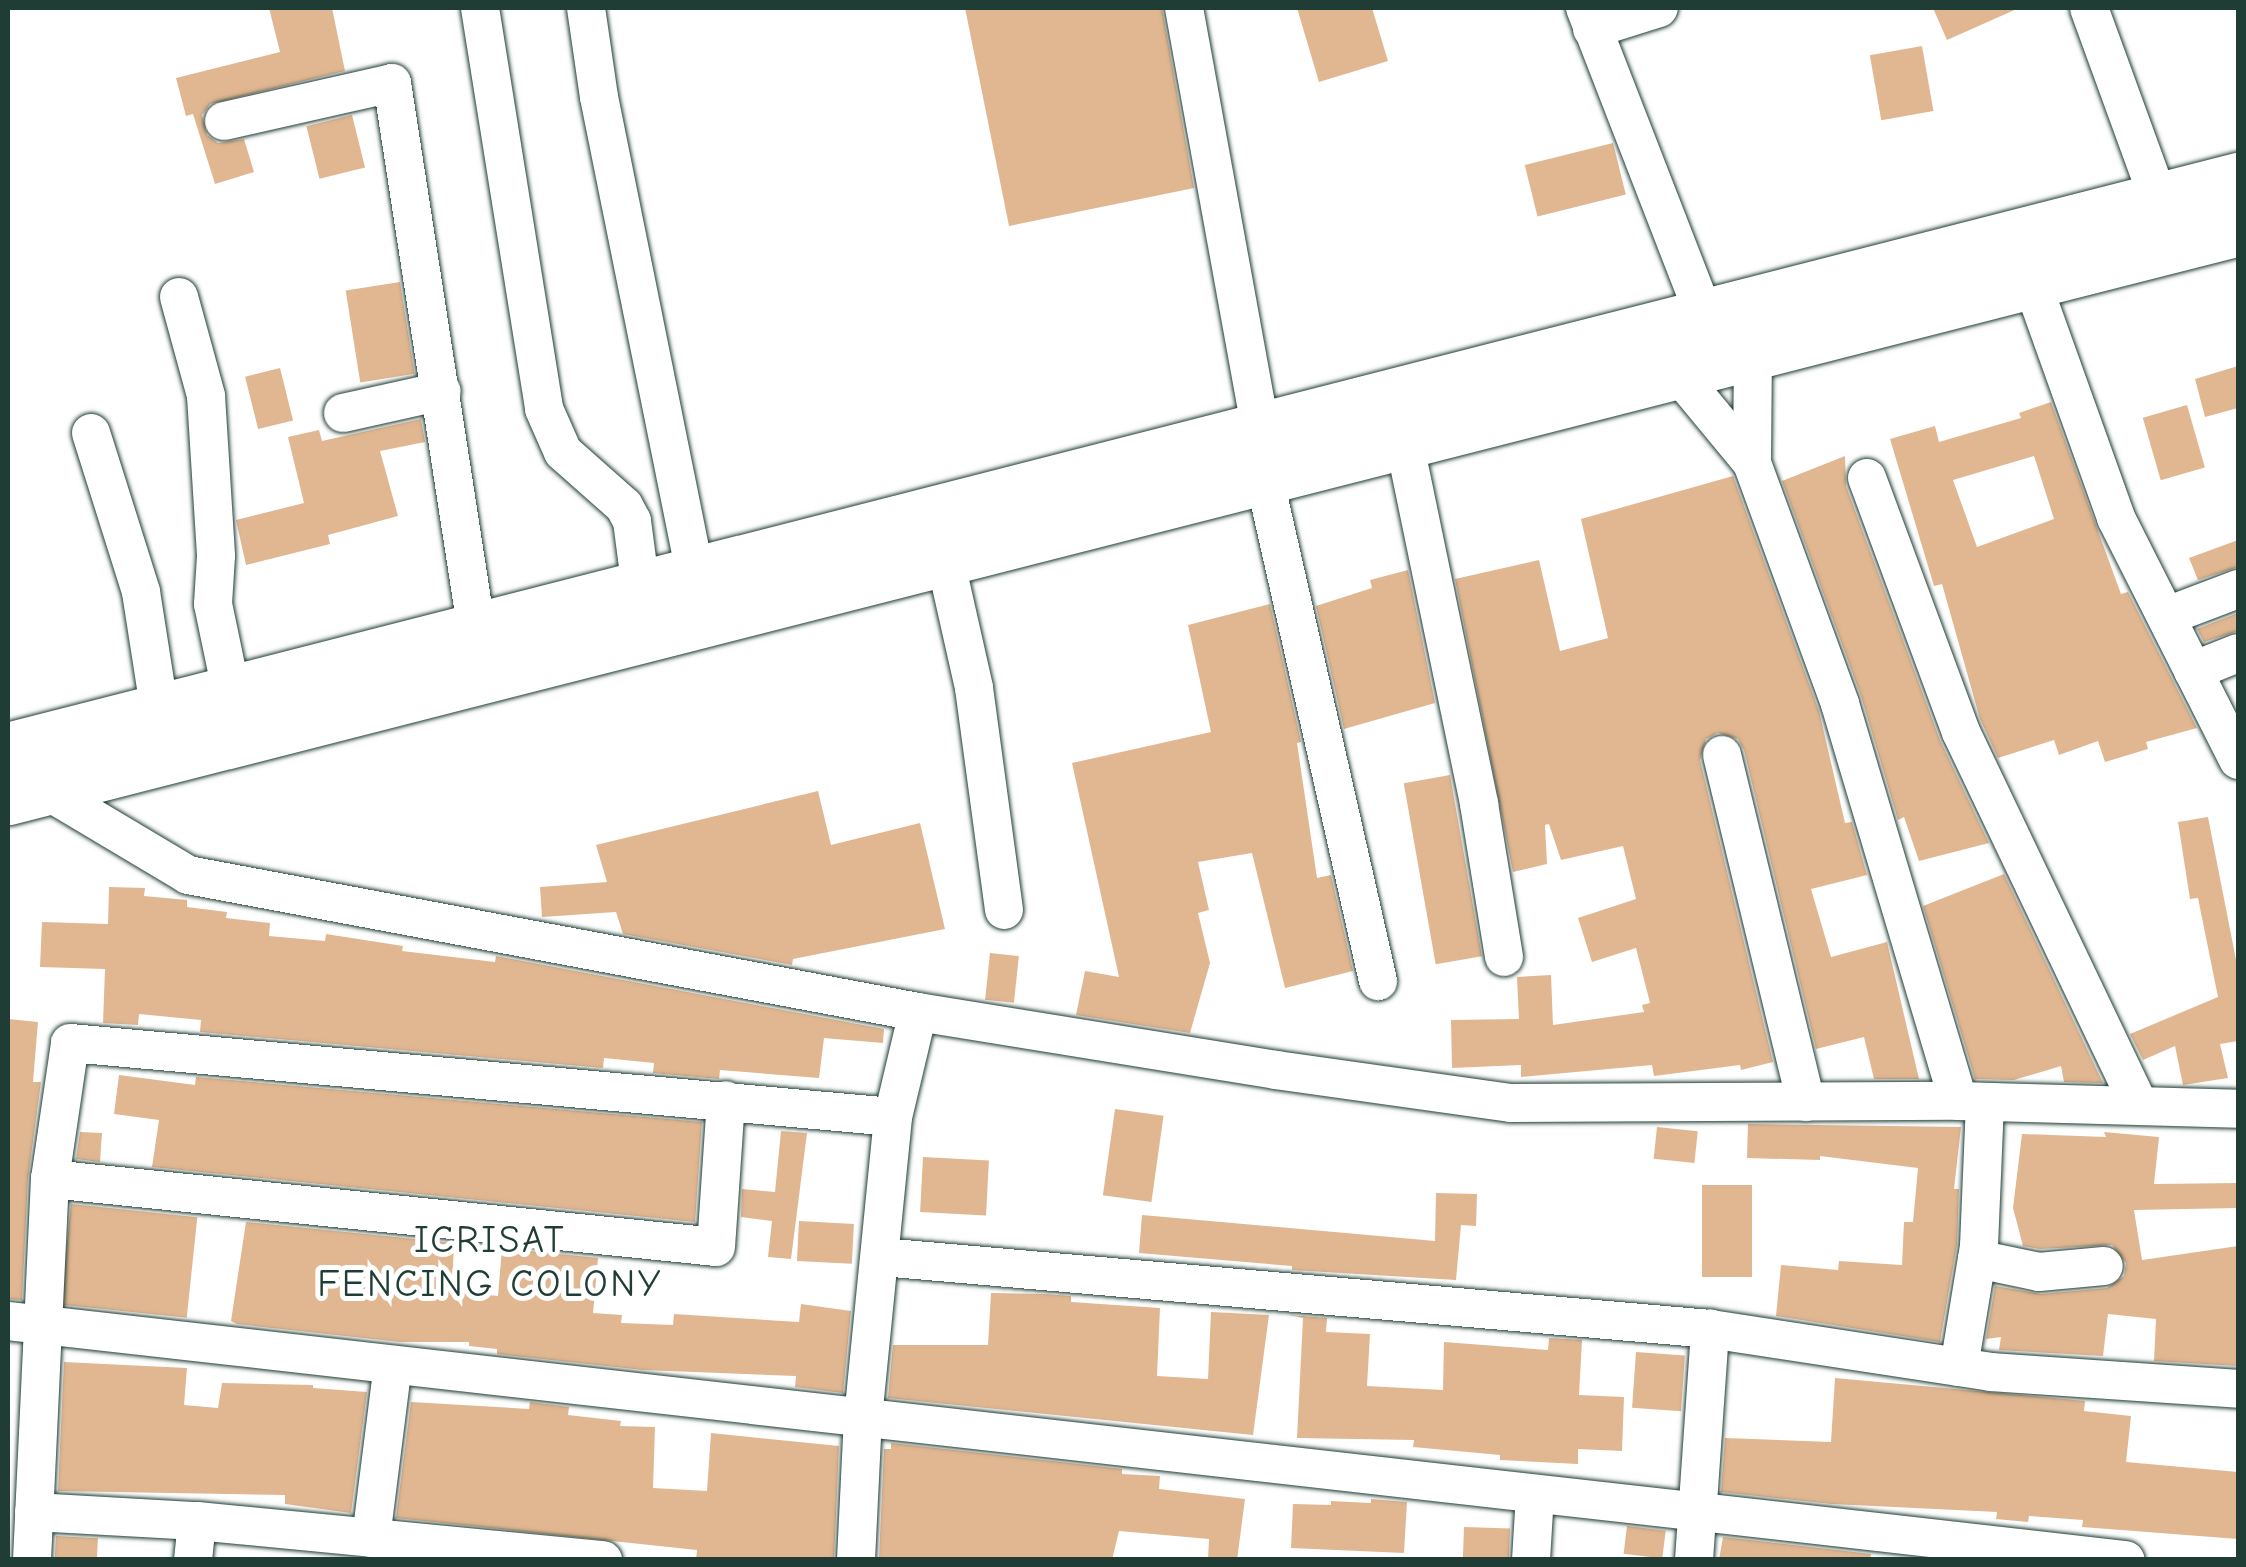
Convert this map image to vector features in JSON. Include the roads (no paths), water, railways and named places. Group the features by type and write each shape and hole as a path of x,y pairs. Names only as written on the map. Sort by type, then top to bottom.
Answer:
{"highway":[{"path":"8,750 696,576 856,558 945,558 1704,314 2238,180"},
{"path":"26,793 856,558 1262,453 1404,441 2238,228"}],"street":[{"path":"480,8 544,409 563,452 610,493 632,521 641,589"},
{"path":"586,8 599,97 696,576"},
{"path":"1184,8 1262,453 1378,981"},
{"path":"1659,8 1589,18 1704,314"},
{"path":"2089,8 2159,200"},
{"path":"224,121 392,83 477,632"},
{"path":"2030,280 2116,518 2193,670 2229,719 2238,760"},
{"path":"179,297 206,396 216,556 213,604 232,695"},
{"path":"1752,463 1754,351"},
{"path":"1676,371 1752,463 1840,704 1971,1102 1977,1259 1959,1367"},
{"path":"344,413 442,391"},
{"path":"90,432 141,592 160,713"},
{"path":"1404,441 1479,804 1504,957"},
{"path":"1867,478 1961,732 2138,1104"},
{"path":"610,493 677,481"},
{"path":"945,558 974,688 1004,910"},
{"path":"2167,616 2238,589"},
{"path":"2193,670 2238,653"},
{"path":"1722,755 1806,1102"},
{"path":"26,793 188,875 918,1012 1510,1103 1971,1102 2238,1109"},
{"path":"856,1560 863,1418 894,1117 918,1012"},
{"path":"32,1560 34,1512 24,1323 70,1043 894,1117"},
{"path":"50,1179 716,1247 726,1100"},
{"path":"881,1257 1710,1329 1959,1367 2238,1388"},
{"path":"1977,1259 2039,1272 2104,1266"},
{"path":"24,1323 1697,1512 1864,1545 2126,1560"},
{"path":"1694,1560 1710,1329"},
{"path":"372,1538 393,1365"},
{"path":"1531,1560 1535,1494"},
{"path":"34,1512 196,1521 536,1557 603,1560"},
{"path":"193,1560 196,1521"}],"district":[{"name":"ICRISAT FENCING COLONY","path":"490,1263"}]}
